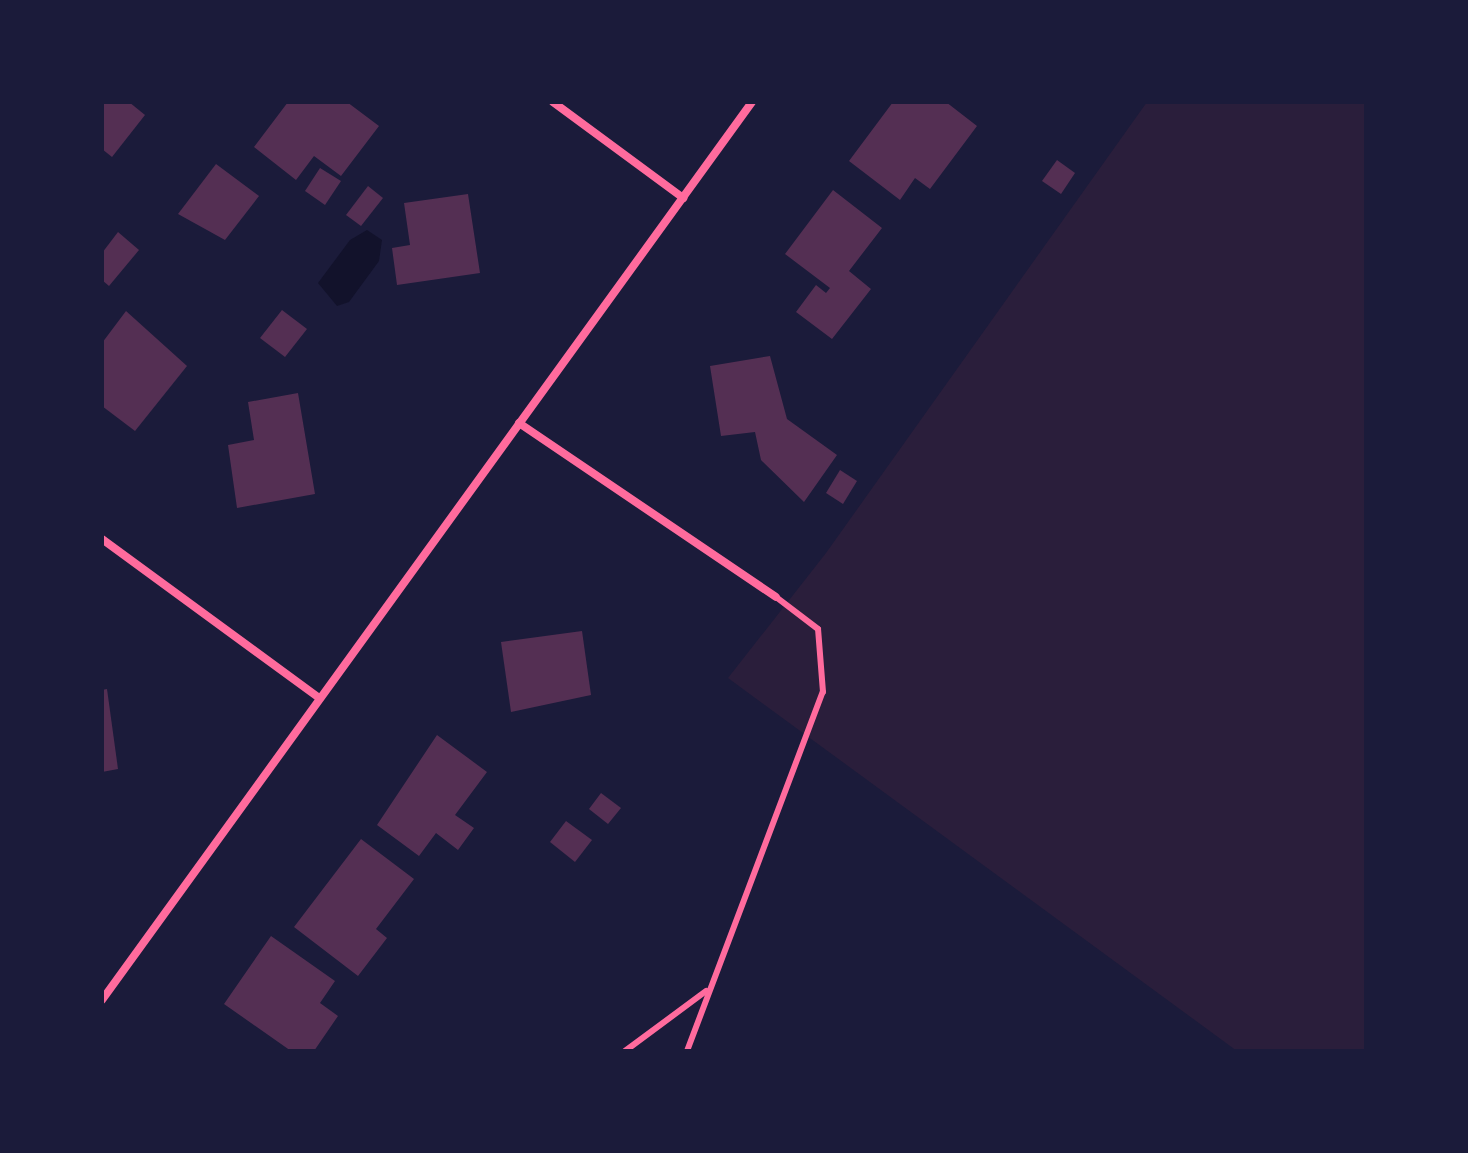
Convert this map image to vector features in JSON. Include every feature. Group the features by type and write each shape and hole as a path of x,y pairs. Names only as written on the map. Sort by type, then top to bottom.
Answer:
{"street":[{"path":"553,102 683,198"},
{"path":"102,1000 752,102"},
{"path":"519,423 776,597"},
{"path":"102,539 319,698"}],"lane":[{"path":"687,1051 706,991 823,692 818,629 776,597"},
{"path":"625,1051 706,991"}],"shaded area":[{"path":"1147,102 1366,102 1366,1051 1237,1051 728,678 826,553"},
{"path":"367,230 382,240 379,261 349,302 337,306 318,283 350,240"}],"building":[{"path":"102,102 129,102 145,115 112,157 102,149"},
{"path":"288,102 347,102 379,126 341,176 314,156 296,180 254,147"},
{"path":"893,102 946,102 977,126 930,189 915,178 900,200 849,161"},
{"path":"1057,160 1075,173 1061,194 1042,181"},
{"path":"216,164 259,196 225,240 178,214"},
{"path":"320,168 341,181 325,205 305,191"},
{"path":"368,186 383,198 361,226 346,215"},
{"path":"833,190 882,228 849,271 871,289 832,339 796,312 816,285 826,293 830,288 785,254"},
{"path":"468,194 480,273 397,285 392,248 410,245 404,203"},
{"path":"118,232 139,250 109,286 102,280 102,253"},
{"path":"282,310 307,329 285,357 260,338"},
{"path":"126,311 187,366 135,431 102,406 102,343"},
{"path":"770,356 787,419 837,455 804,502 761,460 755,432 721,436 710,366"},
{"path":"298,393 315,494 237,508 228,445 254,440 248,402"},
{"path":"840,470 857,481 843,504 826,493"},
{"path":"582,631 591,695 511,712 501,642"},
{"path":"107,689 118,769 102,772 102,690"},
{"path":"437,735 487,772 455,815 474,828 458,850 436,833 419,856 377,825"},
{"path":"601,793 621,808 608,824 589,809"},
{"path":"566,821 592,840 575,862 550,842"},
{"path":"361,839 414,879 376,929 387,938 358,976 294,927"},
{"path":"271,936 335,981 320,1003 338,1016 314,1051 291,1051 224,1004"}]}
